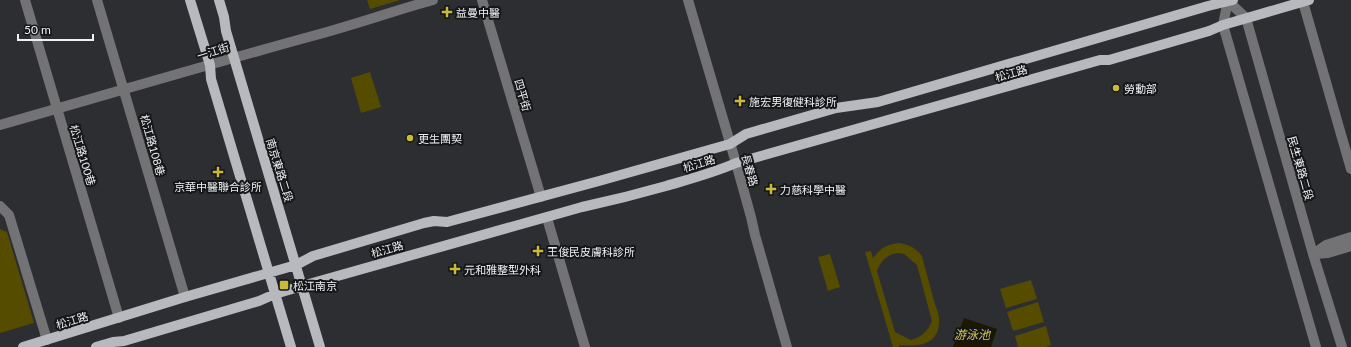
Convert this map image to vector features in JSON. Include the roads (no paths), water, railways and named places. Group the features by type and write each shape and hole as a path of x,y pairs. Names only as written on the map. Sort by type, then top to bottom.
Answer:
{"main road":[{"path":"190,0 210,65 211,79 291,347"},
{"name":"南京東路二段","path":"220,0 226,31 320,347"},
{"name":"松江路","path":"23,347 185,297 296,265 313,256 424,223 434,221 447,222 540,197 730,144 746,134 836,108 878,102 1230,0"},
{"name":"松江路","path":"96,347 113,342 125,344 302,286 716,172 736,163 1100,60 1109,60 1306,1"}],"street":[{"name":"松江路100巷","path":"25,0 119,318"},
{"name":"松江路108巷","path":"97,0 185,297"},
{"name":"一江街","path":"0,125 234,57 306,38 432,0"},
{"name":"四平街","path":"482,0 540,197"},
{"name":"長春路","path":"688,0 736,163 751,217 754,235 787,347"},
{"path":"1230,0 1246,18"},
{"path":"1230,0 1223,25 1316,347"},
{"path":"1306,1 1351,169"},
{"name":"民生東路二段","path":"1246,18 1313,254 1342,347"},
{"path":"0,206 5,216 47,340"},
{"path":"547,218 585,347"},
{"path":"1313,254 1326,245 1351,237"},
{"path":"1313,254 1328,253 1351,246"}],"water":[{"name":"游泳池","path":"964,318 997,329 991,347 953,347"}],"place":[{"name":"益曼中醫","path":"447,12"},
{"name":"勞動部","path":"1116,88"},
{"name":"施宏男復健科診所","path":"740,101"},
{"name":"更生團契","path":"410,138"},
{"name":"京華中醫聯合診所","path":"218,172"},
{"name":"力慈科學中醫","path":"771,189"},
{"name":"王俊民皮膚科診所","path":"538,251"},
{"name":"元和雅整型外科","path":"455,269"},
{"name":"松江南京","path":"284,285"}]}
